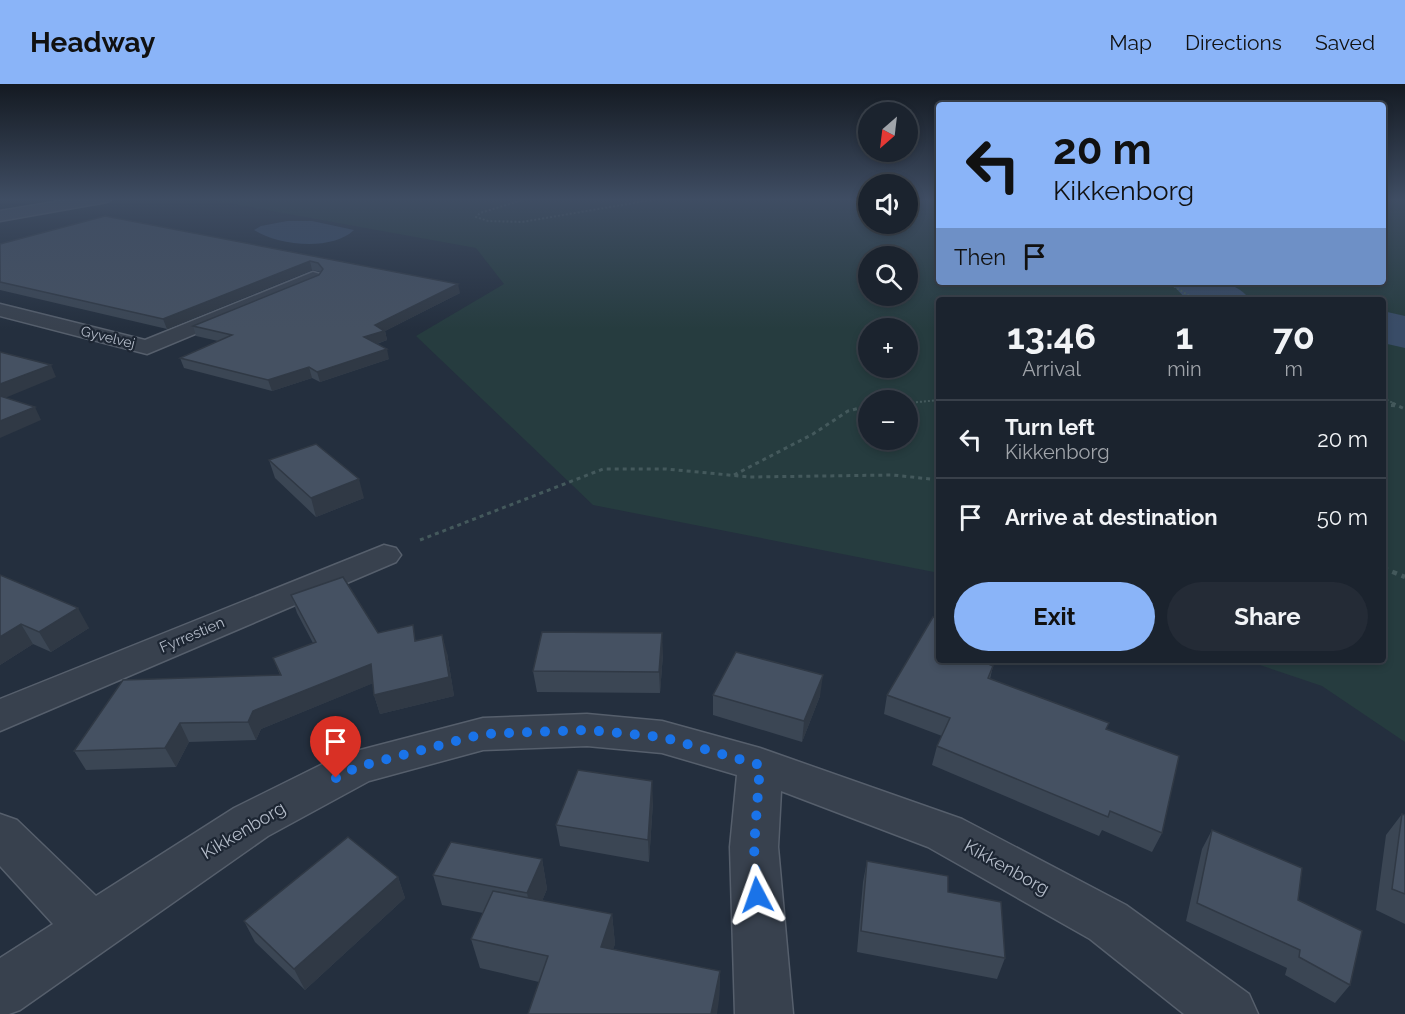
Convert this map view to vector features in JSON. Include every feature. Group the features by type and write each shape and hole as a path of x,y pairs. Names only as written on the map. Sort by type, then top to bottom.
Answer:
{"street":[{"name":"Gyvelvej","path":"0,310 147,347 313,278"},
{"name":"Fyrrestien","path":"0,716 384,555"},
{"name":"Kikkenborg","path":"0,990 251,822 357,767 483,734 587,730 662,737 760,765 945,833 1108,922 1229,1014"},
{"path":"760,765 754,847 764,1014"},
{"path":"0,834 91,927"}],"path":[{"path":"1172,285 1191,297"},
{"path":"918,402 936,400"},
{"path":"1386,400 1405,409"},
{"path":"1386,405 1399,406"},
{"path":"733,476 827,426 842,412 858,407"},
{"path":"384,555 603,469 666,470 733,476 893,475 936,480"},
{"path":"1386,569 1405,577"}],"green space":[{"path":"440,241 936,241 936,285 1386,285 1386,241 1405,241 1405,742 1322,686 1254,663 1386,663 1386,297 936,297 936,572 593,505 416,336 504,284 476,248"}],"water":[{"path":"284,241 330,241 305,244"}],"building":[{"path":"10,241 237,241 458,284 375,325 384,331 364,337 387,349 317,372 309,367 268,380 180,358 232,335 193,326 319,275 323,269 318,263 310,261 163,319 0,282 0,244"},
{"path":"0,352 51,365 0,384"},
{"path":"0,396 35,407 0,421"},
{"path":"316,444 359,479 311,498 269,460"},
{"path":"0,575 78,608 39,632 21,624 0,637"},
{"path":"343,577 378,633 413,625 415,641 442,635 449,677 374,695 371,664 253,711 248,722 180,723 165,748 74,751 123,680 281,675 273,658 316,642 291,595"},
{"path":"933,617 936,618 936,663 986,663 993,666 988,678 1109,723 1106,729 1179,756 1162,833 1110,811 1108,817 937,746 950,718 887,695"},
{"path":"542,632 662,633 659,672 533,671"},
{"path":"736,652 823,675 804,721 713,695"},
{"path":"578,770 652,781 648,840 556,825"},
{"path":"1402,814 1405,815 1405,894 1392,889"},
{"path":"1212,830 1302,868 1298,900 1362,931 1350,985 1299,957 1300,950 1197,903"},
{"path":"348,837 398,877 294,969 244,921"},
{"path":"451,842 542,859 527,893 433,875"},
{"path":"867,861 948,876 948,892 1001,902 1005,958 861,931"},
{"path":"493,891 612,914 601,947 720,971 711,1014 528,1014 548,956 471,939"}],"waterway":[{"path":"1198,285 1218,297"},
{"path":"1386,328 1405,332"}],"route":[{"path":"336,778 357,767 483,734 587,730 662,737 760,765 754,847 757,895"}]}
